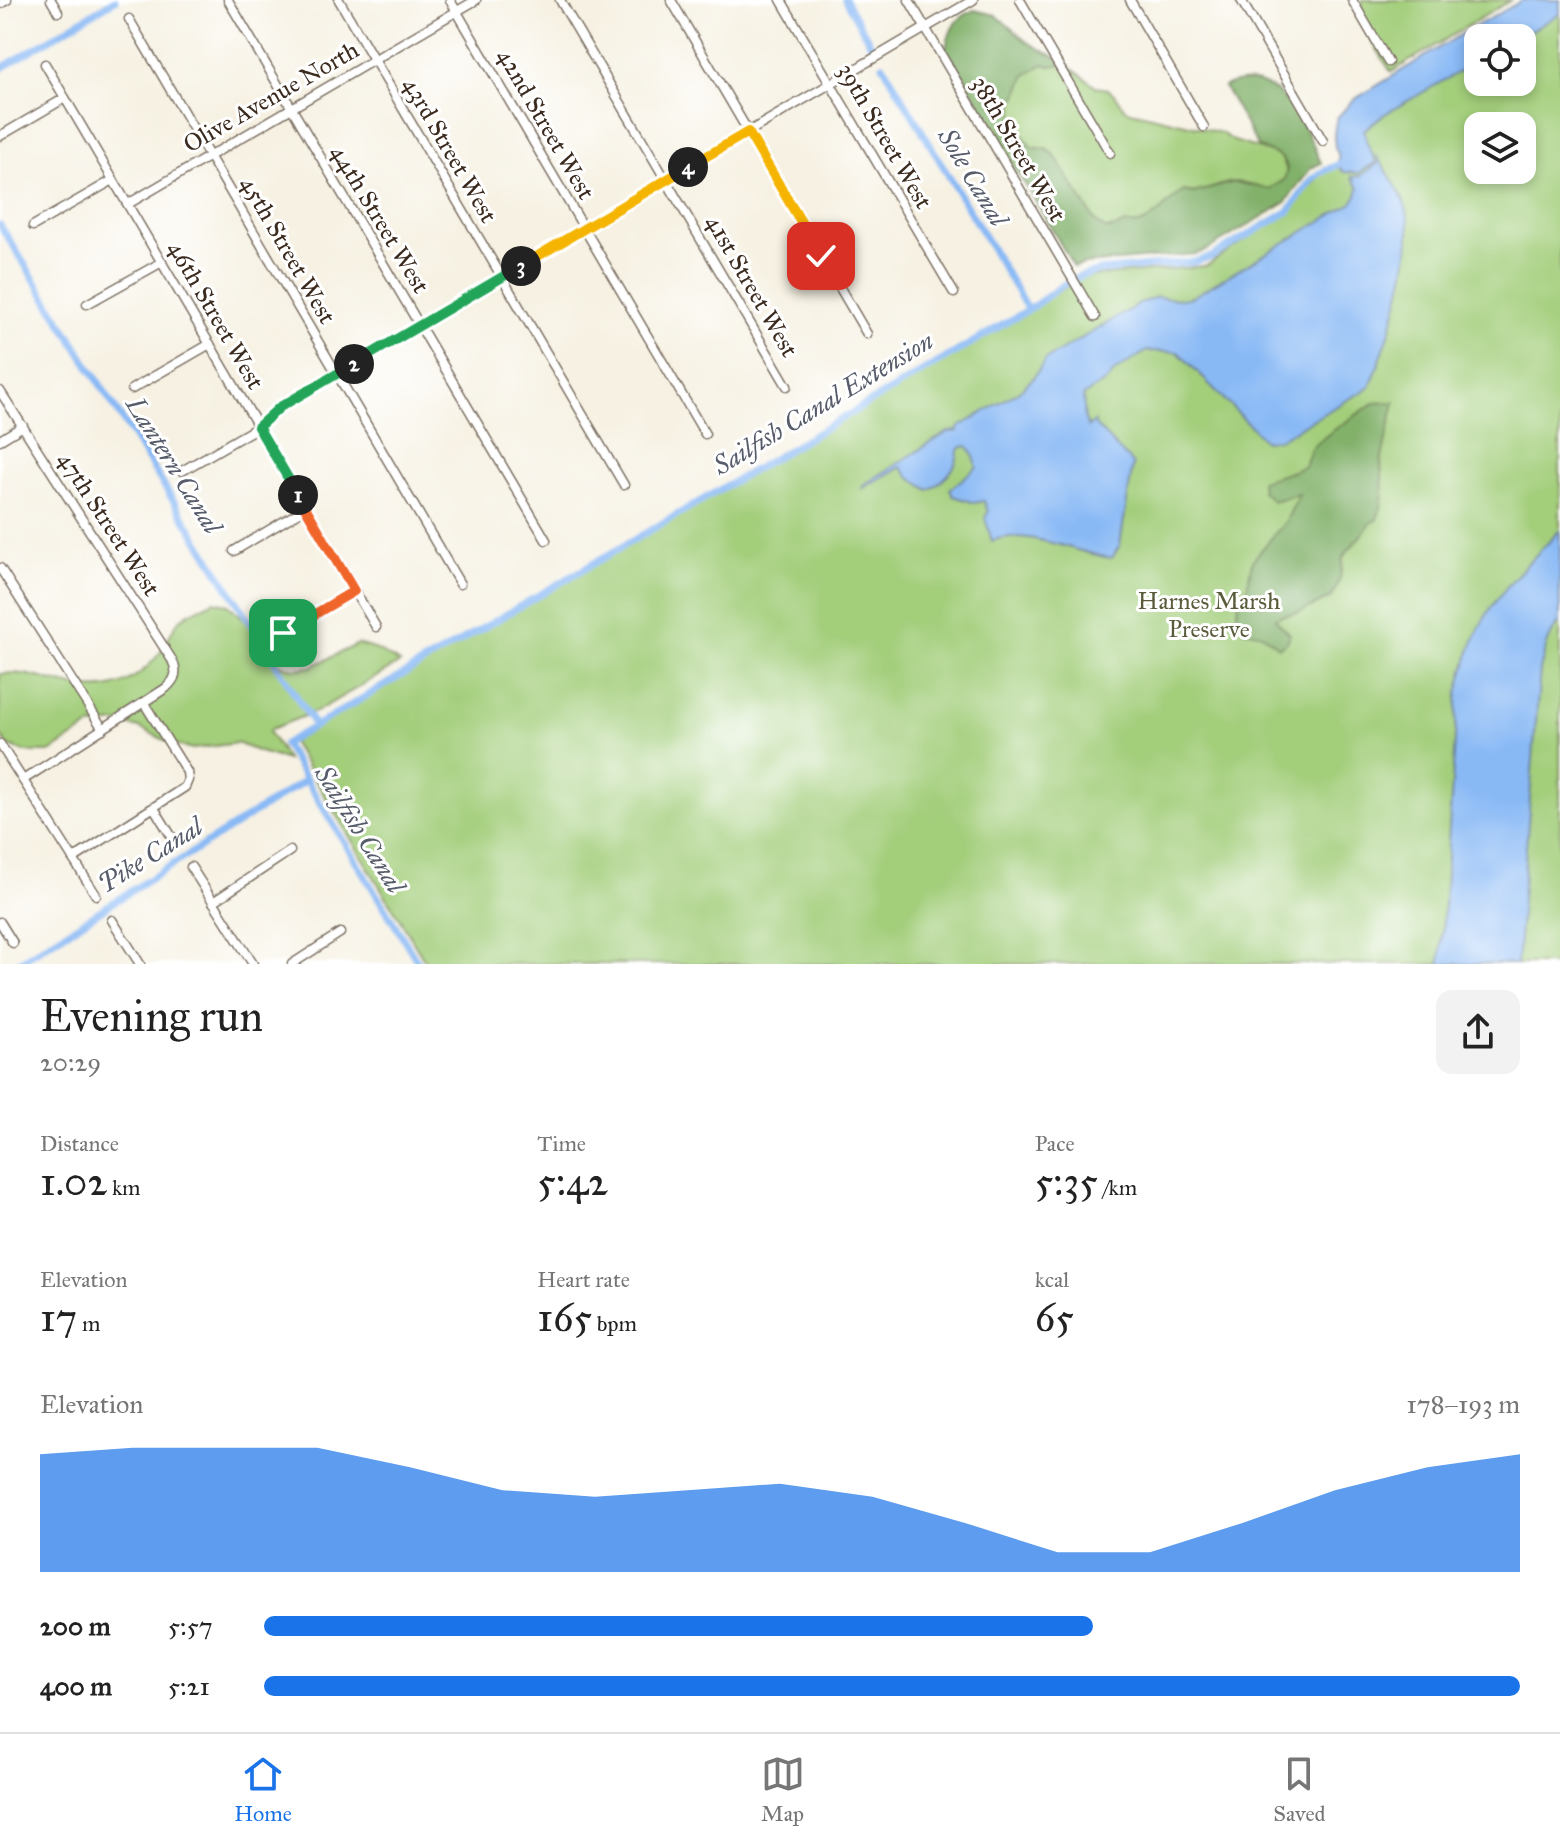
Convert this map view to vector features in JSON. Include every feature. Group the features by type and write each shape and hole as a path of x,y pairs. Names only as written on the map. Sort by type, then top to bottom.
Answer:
{"street":[{"path":"0,4 7,0"},
{"path":"51,0 58,12"},
{"name":"44th Street West","path":"228,0 546,540"},
{"name":"43rd Street West","path":"339,0 624,485"},
{"name":"42nd Street West","path":"450,0 705,434"},
{"name":"Olive Avenue North","path":"128,204 476,0"},
{"name":"41st Street West","path":"560,0 787,386"},
{"path":"671,0 867,334"},
{"name":"39th Street West","path":"781,0 954,293"},
{"name":"38th Street West","path":"909,0 1095,317"},
{"path":"182,471 258,427 280,407 973,0"},
{"path":"1020,0 1110,153"},
{"path":"1130,0 1204,127"},
{"path":"1241,0 1323,141"},
{"path":"1352,0 1388,62"},
{"name":"45th Street West","path":"129,19 460,584"},
{"name":"46th Street West","path":"45,64 376,627"},
{"path":"0,136 65,98"},
{"path":"33,226 113,180"},
{"path":"87,304 162,262"},
{"path":"132,389 210,344"},
{"name":"47th Street West","path":"0,391 172,660 176,674 174,680 144,703"},
{"path":"0,440 23,426"},
{"path":"234,551 306,508"},
{"path":"0,568 103,729"},
{"path":"283,633 354,591"},
{"path":"23,780 144,703 187,772 185,787 73,859"},
{"path":"0,744 96,895"},
{"path":"154,808 175,842"},
{"path":"213,902 290,851"},
{"path":"191,867 253,964"},
{"path":"112,920 140,964"},
{"path":"0,922 13,943"},
{"path":"292,964 340,933"}],"green space":[{"path":"1362,0 1511,0 1471,24 1464,24 1464,28 1391,72 1365,27"},
{"name":"Harnes Marsh Preserve","path":"1560,1 1560,964 427,964 292,742 1083,277 1206,266 1289,210 1318,177 1361,151 1359,121 1464,58 1464,96 1536,96 1536,24 1521,24"},
{"path":"974,10 996,15 1027,42 1064,64 1044,64 1026,75 1014,102 1014,117 1031,147 1046,149 1054,155 1095,221 1105,229 1142,223 1184,191 1193,193 1235,182 1269,189 1284,180 1285,162 1259,148 1224,87 1243,82 1260,83 1274,90 1297,115 1321,163 1311,168 1285,203 1205,251 1074,267 1001,148 989,120 957,65 945,50 954,26 961,17"},
{"path":"1044,64 1066,64 1097,87 1115,95 1125,109 1221,133 1234,141 1279,155 1285,165 1286,176 1270,189 1233,182 1202,191 1184,191 1142,223 1105,229 1095,221 1054,155 1046,149 1031,147 1018,128 1014,102 1026,75"},
{"path":"1395,402 1381,462 1381,508 1377,519 1343,557 1340,579 1332,597 1303,611 1275,619 1290,634 1287,642 1279,647 1262,634 1243,630 1237,615 1239,602 1247,588 1252,561 1286,521 1299,494 1273,501 1262,491 1261,481 1305,466 1311,448 1374,403"},
{"path":"214,601 227,604 248,622 274,659 282,665 295,669 311,667 358,644 400,663 317,711 271,729 269,732 287,760 237,743 193,749 175,745 140,728 118,723 91,726 50,752 25,752 9,746 0,735 0,674 29,675 85,688 121,684 139,674 155,659 181,618"}],"water":[{"path":"1523,0 1560,0 1560,14 1536,28 1536,24 1480,24"},
{"path":"1464,33 1464,69 1383,115 1364,130 1376,162 1359,173 1344,172 1339,167 1335,147 1337,118 1352,101"},
{"path":"1376,155 1403,200 1409,234 1398,302 1370,387 1279,439 1265,441 1178,352 1147,351 1114,372 1108,380 1083,396 1088,427 1095,421 1095,425 1133,464 1120,545 1112,558 1035,539 1020,537 992,541 984,501 975,503 953,496 950,489 977,467 968,446 958,451 956,463 949,474 929,490 909,477 901,467 861,489 948,432 958,431 958,428 1019,391 1045,360 1143,302 1156,297 1192,297 1352,203 1359,188 1352,177 1360,176 1377,164"},
{"path":"1560,530 1560,622 1549,639 1540,670 1517,964 1440,964 1458,693 1483,620 1513,579"}],"waterway":[{"path":"0,69 115,0"},
{"name":"Sole Canal","path":"845,0 873,48"},
{"name":"Sole Canal","path":"883,65 1028,310"},
{"name":"Sailfish Canal Extension","path":"419,964 284,744 1028,310 1063,285 1099,271 1194,262 1211,257 1289,211 1312,179 1346,161"},
{"name":"Lantern Canal","path":"0,225 315,726"},
{"name":"Pike Canal","path":"16,964 306,780"}],"route":[{"path":"283,633 354,591 258,427 280,407 748,132 821,256"}],"water label":[{"name":"Sailfish Canal","path":"360,829"}]}
